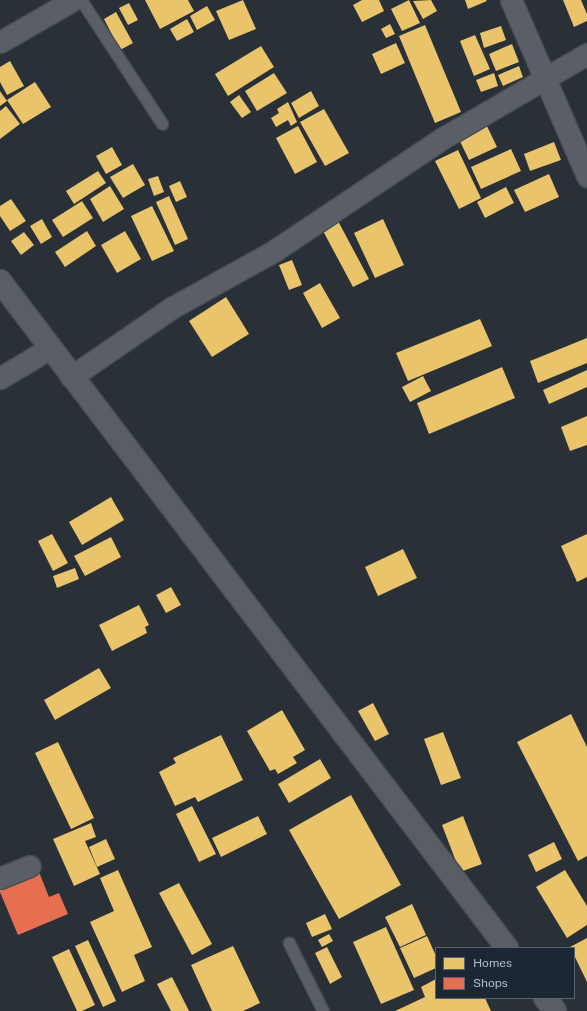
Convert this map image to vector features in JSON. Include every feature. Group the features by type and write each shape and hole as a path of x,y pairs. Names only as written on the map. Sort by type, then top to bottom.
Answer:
{"street":[{"path":"0,42 73,0"},
{"path":"510,0 546,79 587,176"},
{"path":"71,377 173,307 274,252 443,138 587,54"},
{"path":"0,282 506,947"},
{"path":"0,378 50,348"},
{"path":"0,878 30,866"},
{"path":"546,999 555,1011"}],"lane":[{"path":"81,0 162,124"},
{"path":"288,943 323,1011"}],"building: Homes":[{"path":"145,0 188,0 194,11 160,29"},
{"path":"243,0 256,29 229,40 216,11"},
{"path":"362,0 379,0 384,11 362,22 353,5"},
{"path":"409,0 420,23 402,31 391,9"},
{"path":"431,0 437,11 423,19 413,1"},
{"path":"465,0 486,0 487,1 468,9"},
{"path":"563,0 581,0 587,14 587,21 574,27"},
{"path":"129,3 138,20 128,25 119,8"},
{"path":"207,6 215,20 197,30 190,16"},
{"path":"116,12 133,43 120,50 104,19"},
{"path":"187,19 194,32 177,41 170,29"},
{"path":"390,24 395,34 386,38 381,29"},
{"path":"425,25 461,112 435,123 399,36"},
{"path":"501,26 506,40 484,48 480,33"},
{"path":"475,35 490,69 474,76 460,41"},
{"path":"396,43 405,63 381,74 372,54"},
{"path":"512,44 519,62 496,71 489,54"},
{"path":"261,46 274,67 228,96 215,74"},
{"path":"10,61 24,86 7,95 0,82 0,67"},
{"path":"519,66 523,77 503,86 498,75"},
{"path":"274,73 287,93 257,111 245,91"},
{"path":"494,73 498,86 481,92 476,80"},
{"path":"35,82 51,107 23,124 7,100"},
{"path":"0,91 7,101 0,106"},
{"path":"311,91 319,106 299,118 291,103"},
{"path":"239,95 251,112 242,118 230,102"},
{"path":"288,102 297,122 291,126 288,120 276,127 271,118 279,113 277,109"},
{"path":"6,106 20,124 0,139 0,111"},
{"path":"324,109 349,153 325,166 300,122"},
{"path":"485,122 497,147 469,160 457,135"},
{"path":"298,126 317,162 295,174 276,138"},
{"path":"554,142 561,160 530,171 524,154"},
{"path":"112,147 122,165 106,174 96,156"},
{"path":"511,149 521,171 481,189 471,167"},
{"path":"458,150 481,198 459,209 435,161"},
{"path":"133,164 145,185 123,198 110,177"},
{"path":"98,171 106,183 74,204 66,191"},
{"path":"549,174 559,197 525,212 514,190"},
{"path":"158,176 164,192 154,196 148,179"},
{"path":"180,181 187,197 176,202 169,186"},
{"path":"110,186 124,209 103,222 90,199"},
{"path":"506,187 514,203 485,218 477,202"},
{"path":"169,196 188,239 175,245 156,202"},
{"path":"11,199 26,221 10,231 0,216 0,206"},
{"path":"82,201 93,218 63,237 52,220"},
{"path":"152,206 174,251 152,261 131,216"},
{"path":"42,219 52,237 41,244 30,226"},
{"path":"383,219 404,265 375,278 354,233"},
{"path":"338,221 369,279 353,287 322,229"},
{"path":"87,231 96,246 65,267 55,252"},
{"path":"125,231 141,259 117,273 101,245"},
{"path":"24,232 34,245 21,255 11,241"},
{"path":"292,260 302,285 289,290 279,265"},
{"path":"320,283 340,318 322,328 303,293"},
{"path":"226,297 249,334 212,357 189,321"},
{"path":"480,319 492,346 408,381 396,353"},
{"path":"587,338 587,363 538,383 530,361"},
{"path":"502,367 515,398 429,434 417,403"},
{"path":"587,370 587,387 549,404 543,390"},
{"path":"423,376 431,391 410,402 402,387"},
{"path":"587,416 587,445 570,451 561,427"},
{"path":"111,497 124,520 82,545 69,522"},
{"path":"52,534 68,563 53,571 38,541"},
{"path":"587,534 587,577 577,582 561,546"},
{"path":"111,537 121,557 85,576 74,556"},
{"path":"403,549 417,578 378,596 365,567"},
{"path":"75,568 79,579 57,588 53,576"},
{"path":"171,587 181,605 166,613 156,595"},
{"path":"139,605 149,625 145,627 147,633 112,651 99,625"},
{"path":"99,668 111,688 55,720 44,700"},
{"path":"373,703 389,734 375,741 358,711"},
{"path":"282,710 305,750 293,757 297,763 278,774 275,769 270,771 247,731"},
{"path":"571,714 587,747 587,856 578,861 517,742"},
{"path":"443,732 461,778 441,785 424,739"},
{"path":"221,735 243,780 198,802 195,797 175,806 159,772 176,763 173,758"},
{"path":"58,742 94,818 71,829 35,753"},
{"path":"320,759 331,778 289,803 278,784"},
{"path":"351,795 401,885 339,919 289,830"},
{"path":"192,806 216,854 199,862 176,814"},
{"path":"258,816 267,834 221,857 212,838"},
{"path":"463,816 482,864 460,872 442,825"},
{"path":"91,823 96,837 85,841 100,874 74,886 53,839"},
{"path":"106,839 115,859 97,867 89,847"},
{"path":"554,842 562,859 536,872 528,855"},
{"path":"118,870 152,947 134,955 145,981 122,992 90,922 114,911 100,878"},
{"path":"565,870 587,906 587,925 567,938 536,887"},
{"path":"179,883 212,944 192,955 159,893"},
{"path":"412,904 426,935 400,947 385,917"},
{"path":"325,914 332,929 312,937 306,923"},
{"path":"386,927 414,990 381,1004 353,942"},
{"path":"329,934 333,941 322,947 318,940"},
{"path":"427,936 435,954 435,968 414,978 400,948"},
{"path":"587,938 587,982 575,957 575,947 570,947"},
{"path":"88,940 116,1001 103,1007 75,946"},
{"path":"233,946 260,1003 243,1011 212,1011 191,965"},
{"path":"327,947 342,977 330,984 315,953"},
{"path":"69,949 95,1005 82,1011 77,1011 52,957"},
{"path":"172,977 189,1011 171,1011 157,984"},
{"path":"435,980 435,999 485,999 491,1011 395,1011 425,997 421,987"}],"building: Shops":[{"path":"37,867 49,897 59,893 68,914 18,935 0,892 0,883"}]}
